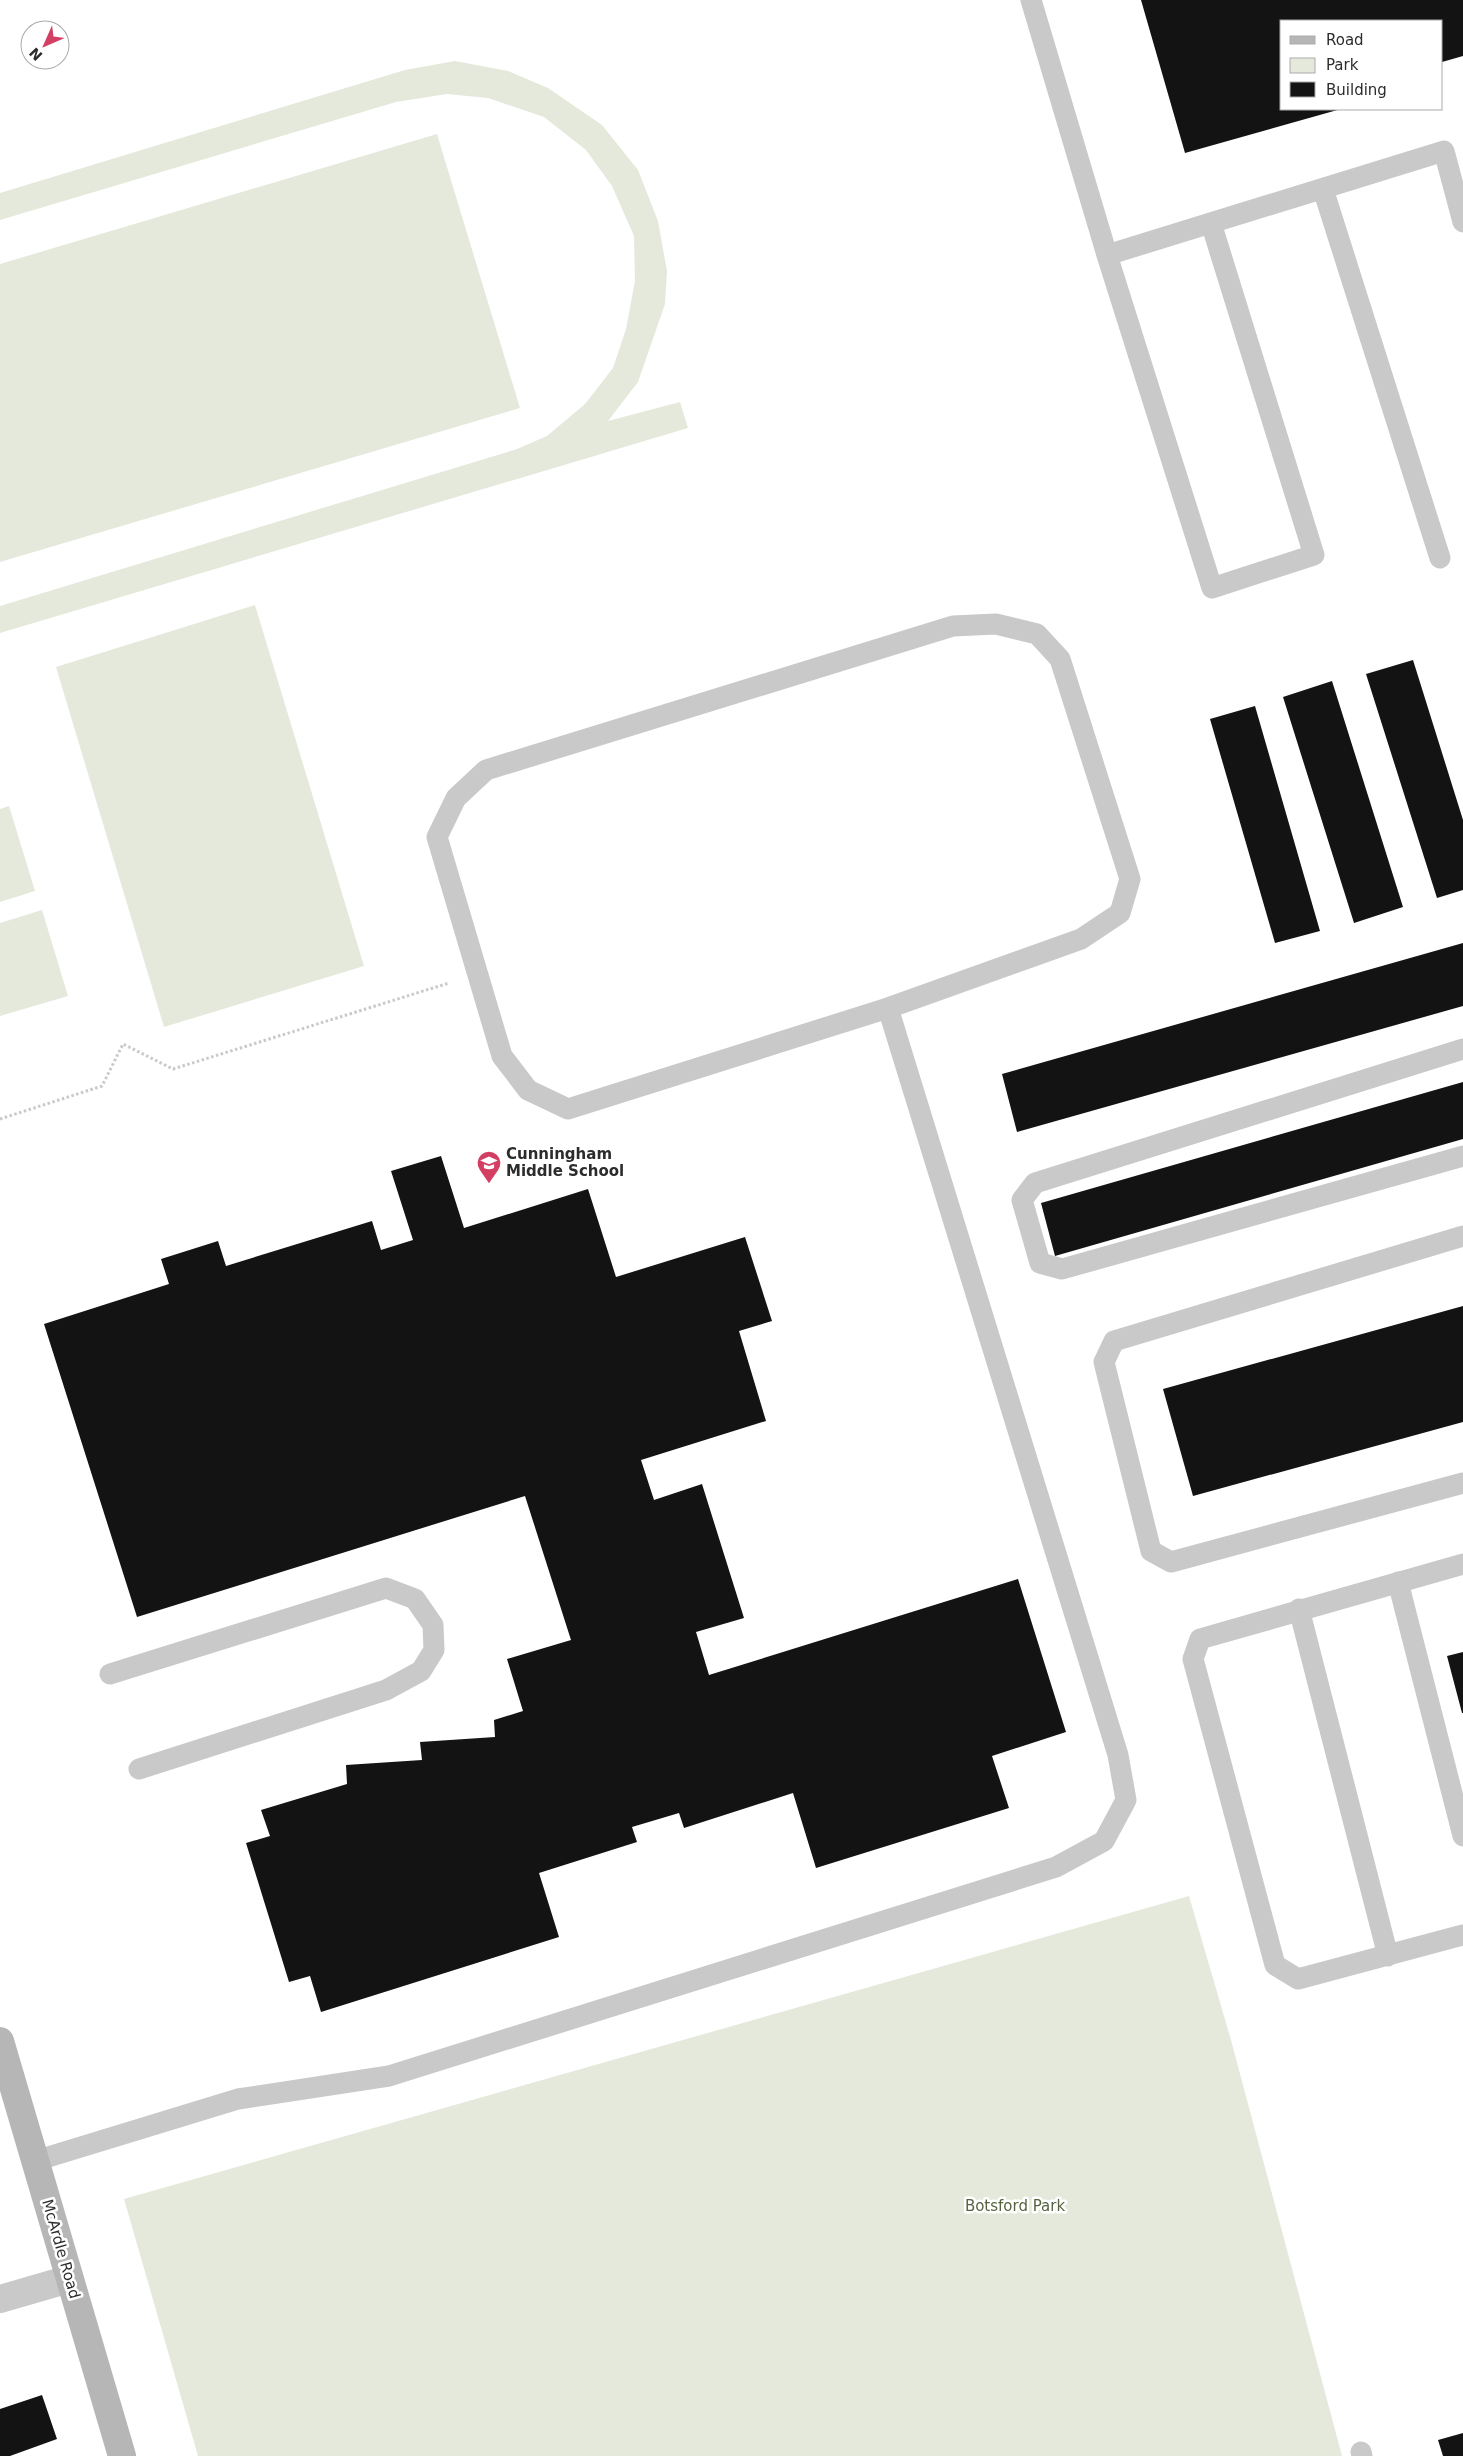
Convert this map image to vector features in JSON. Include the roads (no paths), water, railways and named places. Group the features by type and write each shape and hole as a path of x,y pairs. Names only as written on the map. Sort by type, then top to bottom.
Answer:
{"main road":[{"name":"McArdle Road","path":"0,2041 122,2456"}],"street":[{"path":"0,2299 69,2279"}],"lane":[{"path":"1031,0 1107,256 1212,588 1314,556 1211,223"},
{"path":"1107,256 1454,148 1463,222"},
{"path":"1323,189 1440,558"},
{"path":"996,624 1037,634 1060,659 1130,879 1120,913 1081,939 888,1008 568,1109 528,1090 502,1056 437,836 456,798 486,770 953,626 996,624"},
{"path":"35,2161 238,2099 389,2076 1056,1867 1104,1841 1126,1800 1118,1755 888,1008"},
{"path":"1463,1049 1035,1184 1022,1200 1040,1263 1062,1269 1463,1156"},
{"path":"1463,1236 1114,1341 1104,1362 1151,1551 1171,1562 1463,1483"},
{"path":"1463,1564 1299,1609 1200,1639 1193,1659 1274,1965 1298,1979 1463,1935"},
{"path":"1398,1582 1463,1836"},
{"path":"110,1674 386,1588 415,1599 433,1625 434,1650 421,1671 386,1690 139,1769"},
{"path":"1299,1609 1388,1956"}],"place":[{"name":"Cunningham Middle School","path":"489,1184"}],"park label":[{"name":"Botsford Park","path":"1015,2206"}]}
